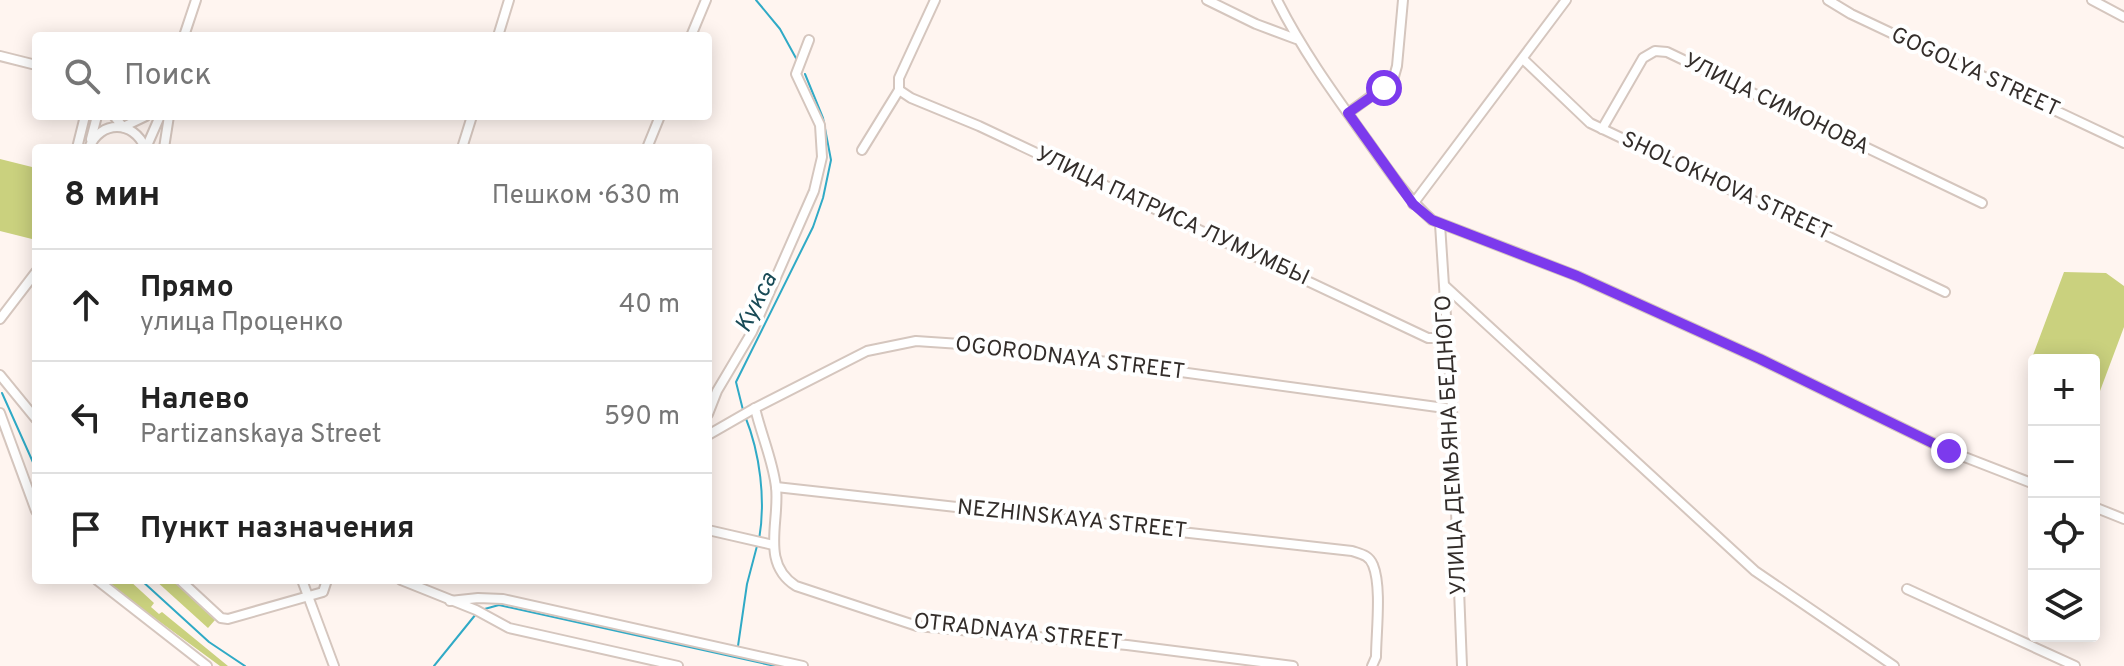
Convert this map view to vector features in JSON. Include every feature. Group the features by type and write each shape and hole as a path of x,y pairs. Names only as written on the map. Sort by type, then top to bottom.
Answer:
{"street":[{"path":"185,32 196,0"},
{"path":"499,32 509,0"},
{"path":"693,32 706,0"},
{"path":"862,150 899,90 899,78 935,0"},
{"path":"1207,0 1296,39"},
{"path":"1277,0 1296,39 1413,204 1440,224 1577,276 1760,359 1949,451 2028,482"},
{"path":"1348,113 1393,80 1403,0"},
{"path":"1413,204 1566,0"},
{"name":"GOGOLYA STREET","path":"1828,0 1851,14 2124,143"},
{"path":"2092,0 2124,17"},
{"path":"712,404 752,332 814,191 822,157 820,125 796,74 809,40"},
{"path":"0,49 23,61"},
{"name":"УЛИЦА СИМОНОВА","path":"1602,129 1643,58 1655,51 1667,52 1982,203"},
{"path":"0,56 32,64"},
{"name":"SHOLOKHOVA STREET","path":"1523,59 1590,123 1945,292"},
{"name":"УЛИЦА ПАТРИСА ЛУМУМБЫ","path":"899,90 1428,338 1446,338"},
{"path":"78,144 84,120"},
{"path":"90,144 96,120"},
{"path":"117,120 138,135 144,144"},
{"path":"92,144 102,131 138,120"},
{"path":"148,144 158,120"},
{"path":"165,144 168,120"},
{"path":"463,144 471,120"},
{"path":"649,144 658,120"},
{"name":"УЛИЦА ДЕМЬЯНА БЕДНОГО","path":"1440,224 1452,409 1462,666"},
{"path":"0,319 32,277"},
{"path":"1445,286 1755,571 1894,666"},
{"name":"OGORODNAYA STREET","path":"712,433 867,351 916,341 990,346 1452,409"},
{"path":"0,375 32,414"},
{"path":"712,531 773,545 776,487 752,410"},
{"path":"0,413 32,500"},
{"name":"NEZHINSKAYA STREET","path":"776,487 1352,551 1366,556 1373,566 1377,591 1376,657 1372,666"},
{"path":"2100,509 2124,519"},
{"name":"OTRADNAYA STREET","path":"773,545 778,565 786,579 796,586 917,626 1127,645 1293,666"},
{"path":"102,584 207,666"},
{"path":"184,584 221,618 228,619 323,592 326,584"},
{"path":"304,584 334,666"},
{"path":"410,584 509,628 678,666"},
{"path":"1907,589 2075,666"},
{"path":"450,601 503,599 803,666"}],"green space":[{"path":"0,159 32,167 32,239 0,231"},
{"path":"2064,272 2106,273 2124,286 2124,327 2100,391 2100,354 2033,354"},
{"path":"108,584 133,584 154,603 151,607 159,614 162,612 228,666 220,666"},
{"path":"159,584 181,584 215,620 208,628"}],"waterway":[{"name":"Кукса","path":"756,0 780,29 797,60"},
{"name":"Кукса","path":"743,410 736,382 813,227 831,160 823,118 805,74"},
{"name":"Кукса","path":"2,393 32,460"},
{"name":"Кукса","path":"745,416 760,477 762,509 759,540"},
{"name":"Кукса","path":"738,646 747,584 757,546"},
{"name":"Кукса","path":"145,584 209,642 245,666"},
{"name":"Кукса","path":"481,610 499,605 775,666"},
{"name":"Кукса","path":"434,666 476,614"}],"route":[{"path":"1384,88 1348,113 1413,204 1432,220 1577,276 1760,359 1949,451"}]}
